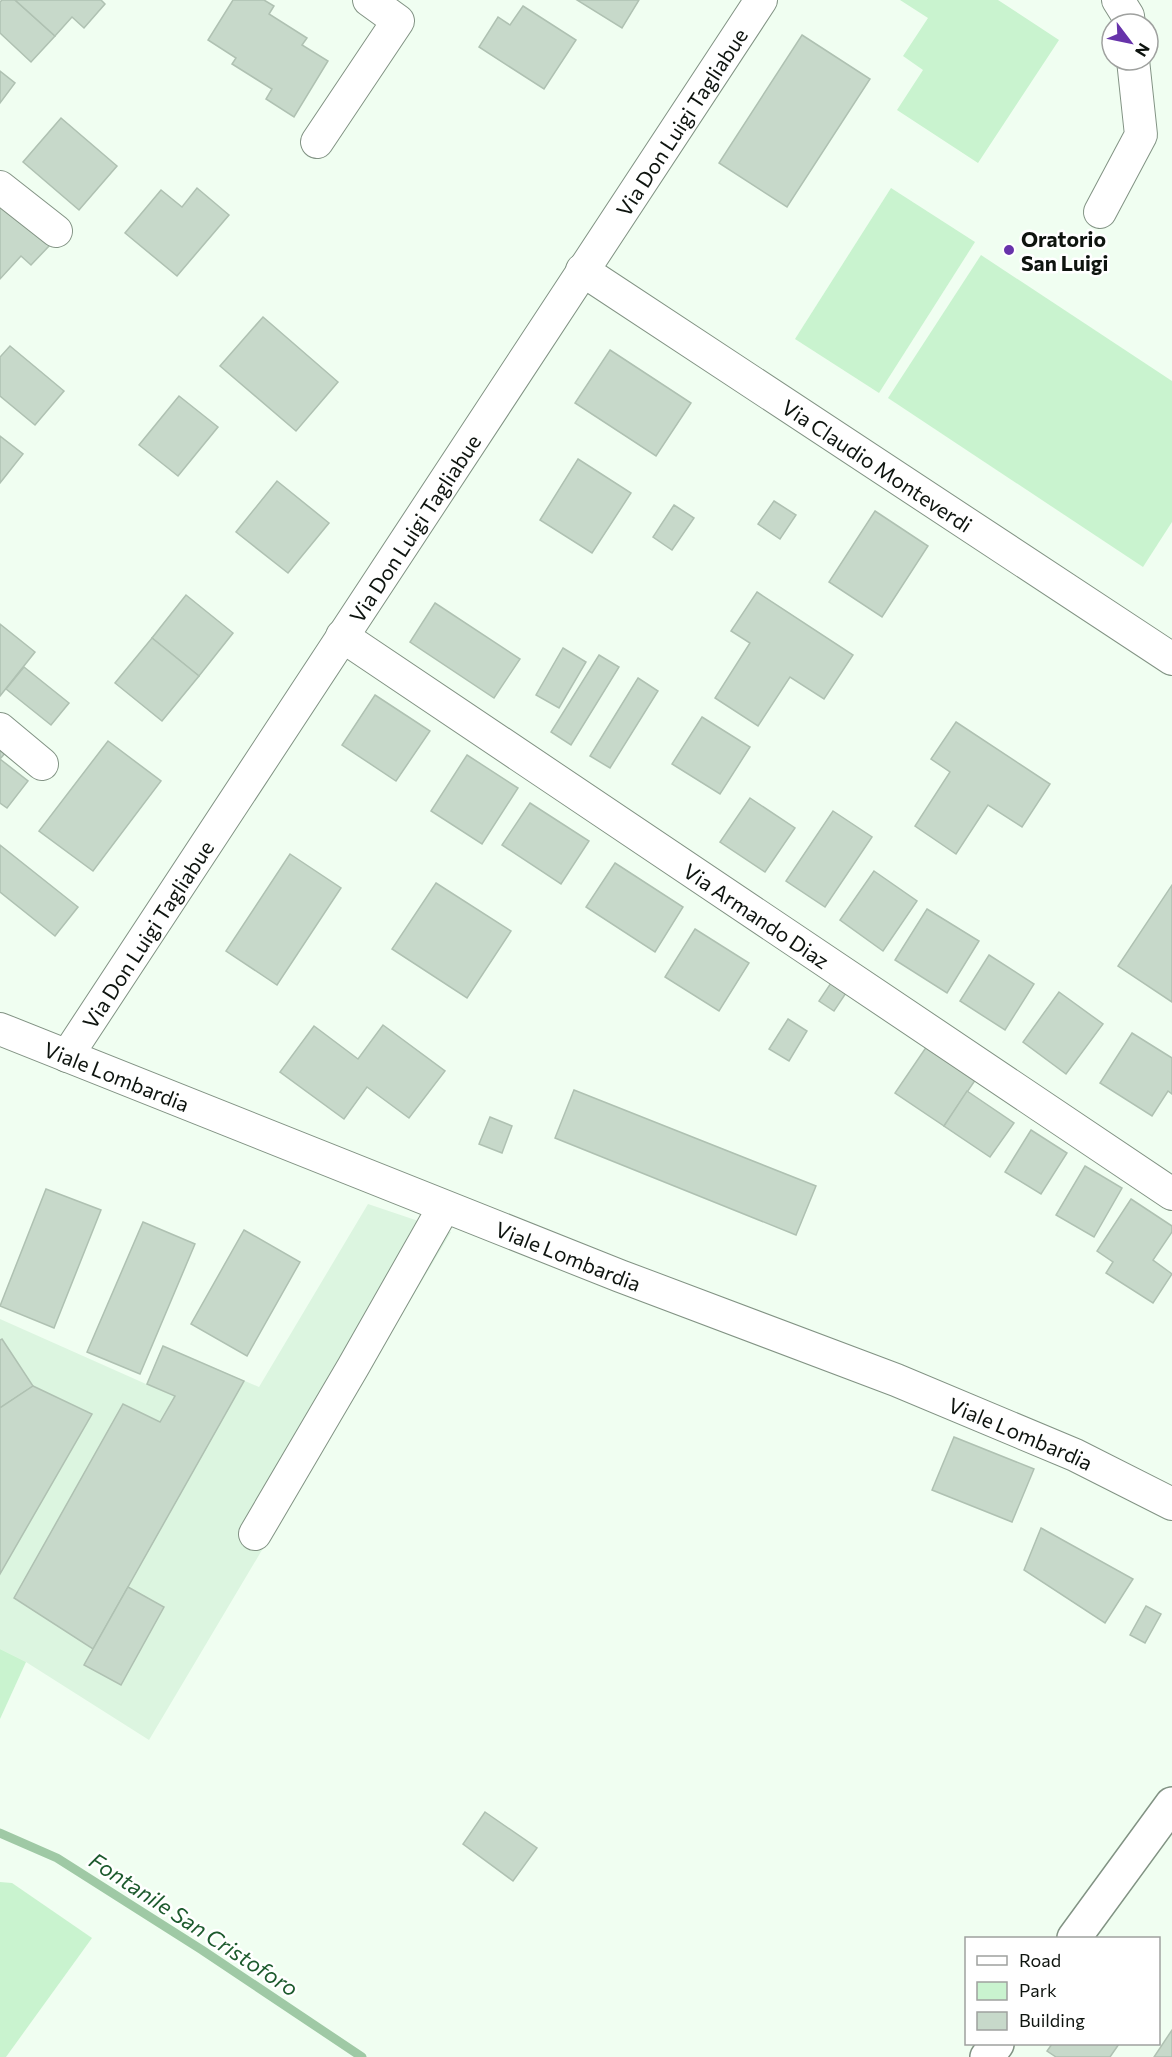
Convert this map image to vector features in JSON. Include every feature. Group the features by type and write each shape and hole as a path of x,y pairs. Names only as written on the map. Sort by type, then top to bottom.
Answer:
{"main road":[{"path":"1075,1937 1172,1804"}],"street":[{"path":"317,142 398,21 369,0"},
{"name":"Via Don Luigi Tagliabue","path":"67,1056 761,0"},
{"path":"1100,212 1141,135 1134,72"},
{"path":"0,187 56,231"},
{"name":"Via Claudio Monteverdi","path":"582,270 1172,659"},
{"name":"Via Armando Diaz","path":"342,636 1172,1194"},
{"path":"0,729 42,764"},
{"name":"Viale Lombardia","path":"0,1029 620,1276 896,1380 1075,1455 1172,1504"},
{"path":"255,1534 444,1207"},
{"name":"Viale Lombardia","path":"1136,1486 1172,1528"}],"shaded area":[{"path":"368,1204 451,1232 149,1740 26,1662 0,1649 0,1319 146,1384 163,1346 259,1387"}],"green space":[{"path":"900,0 998,0 1059,40 978,163 897,110 923,70 903,56 928,18"},
{"path":"891,188 975,242 879,393 795,339"},
{"path":"981,255 1172,381 1172,522 1143,567 888,398"},
{"path":"0,1649 26,1662 0,1719"},
{"path":"0,1882 12,1883 92,1938 6,2057 0,2057"}],"building":[{"path":"15,0 55,36 31,62 0,33 0,2"},
{"path":"15,0 101,0 105,4 84,28 72,17 55,36"},
{"path":"233,0 264,0 274,6 269,14 307,38 302,45 328,61 294,117 266,99 272,89 232,64 236,58 208,40"},
{"path":"577,0 639,0 622,28"},
{"path":"523,6 576,40 544,89 479,47 498,17 510,25"},
{"path":"802,35 870,79 787,207 719,163"},
{"path":"0,71 15,83 0,103"},
{"path":"61,118 117,166 79,210 23,162"},
{"path":"197,188 229,215 177,276 125,233 161,190 182,207"},
{"path":"0,204 50,245 31,265 21,256 0,279"},
{"path":"263,317 338,382 296,431 220,366"},
{"path":"10,346 64,391 35,425 0,396 0,357"},
{"path":"610,350 691,403 656,456 575,403"},
{"path":"179,396 218,427 178,476 139,445"},
{"path":"0,436 23,454 0,483"},
{"path":"578,459 631,493 592,553 540,520"},
{"path":"277,481 329,523 288,573 236,532"},
{"path":"774,501 796,515 780,539 758,524"},
{"path":"674,505 694,518 672,550 653,537"},
{"path":"875,511 928,546 882,617 829,582"},
{"path":"757,592 853,655 824,699 790,677 758,726 715,698 750,643 731,631"},
{"path":"186,595 233,633 199,676 152,638"},
{"path":"435,603 520,659 494,698 410,642"},
{"path":"0,624 35,652 0,696"},
{"path":"152,638 199,676 162,721 115,683"},
{"path":"563,648 586,662 559,708 536,695"},
{"path":"599,655 619,667 571,745 551,732"},
{"path":"24,667 69,703 51,725 6,689"},
{"path":"638,678 658,691 610,768 590,756"},
{"path":"375,695 430,731 396,781 342,745"},
{"path":"702,717 750,747 720,794 672,764"},
{"path":"956,722 1050,784 1022,827 988,805 956,854 915,826 950,772 931,759"},
{"path":"0,735 12,745 0,759"},
{"path":"108,741 161,781 93,871 39,831"},
{"path":"467,755 518,788 482,844 431,811"},
{"path":"0,759 28,781 7,808 0,803"},
{"path":"750,798 795,828 765,872 720,842"},
{"path":"530,803 589,841 561,884 502,845"},
{"path":"833,811 872,837 825,907 786,881"},
{"path":"0,845 78,907 55,936 0,892"},
{"path":"290,854 341,888 277,985 226,951"},
{"path":"615,863 683,907 655,952 586,907"},
{"path":"874,871 917,901 883,951 840,920"},
{"path":"436,883 511,931 467,998 392,949"},
{"path":"1172,885 1172,1002 1118,966"},
{"path":"927,909 979,941 947,993 895,960"},
{"path":"695,929 749,963 719,1011 665,977"},
{"path":"989,955 1034,984 1005,1030 960,1001"},
{"path":"831,983 846,993 834,1011 819,1001"},
{"path":"1059,992 1103,1024 1066,1074 1023,1042"},
{"path":"788,1019 807,1031 789,1061 769,1049"},
{"path":"383,1025 445,1071 409,1118 367,1087 344,1119 280,1072 314,1026 358,1059"},
{"path":"1132,1033 1172,1058 1172,1094 1168,1091 1152,1116 1100,1083"},
{"path":"927,1046 976,1079 944,1126 895,1093"},
{"path":"574,1090 816,1186 796,1235 555,1138"},
{"path":"967,1091 1014,1123 990,1157 944,1126"},
{"path":"490,1117 512,1126 502,1153 479,1144"},
{"path":"1031,1130 1067,1153 1041,1194 1005,1172"},
{"path":"1085,1166 1122,1188 1094,1237 1056,1215"},
{"path":"46,1189 101,1210 54,1328 0,1306"},
{"path":"1131,1199 1172,1226 1172,1232 1153,1260 1172,1274 1153,1303 1106,1273 1113,1262 1097,1251"},
{"path":"143,1222 195,1244 140,1374 87,1352"},
{"path":"244,1230 300,1262 247,1356 191,1324"},
{"path":"2,1339 33,1386 0,1408 0,1340"},
{"path":"163,1346 244,1381 93,1649 14,1598 123,1404 160,1422 175,1396 147,1384"},
{"path":"33,1386 92,1414 0,1574 0,1408"},
{"path":"954,1437 1034,1469 1012,1522 932,1490"},
{"path":"1041,1528 1133,1579 1105,1623 1024,1570"},
{"path":"128,1587 164,1607 121,1685 84,1665"},
{"path":"1146,1606 1161,1614 1145,1643 1130,1635"},
{"path":"485,1812 537,1848 513,1881 463,1844"},
{"path":"1172,2030 1172,2057 1154,2057"},
{"path":"1051,2045 1118,2045 1110,2057 1056,2057 1047,2051"}],"waterway":[{"name":"Fontanile San Cristoforo","path":"0,1833 57,1858 202,1950 362,2057"}],"place":[{"name":"Oratorio San Luigi","path":"1009,250"}]}
